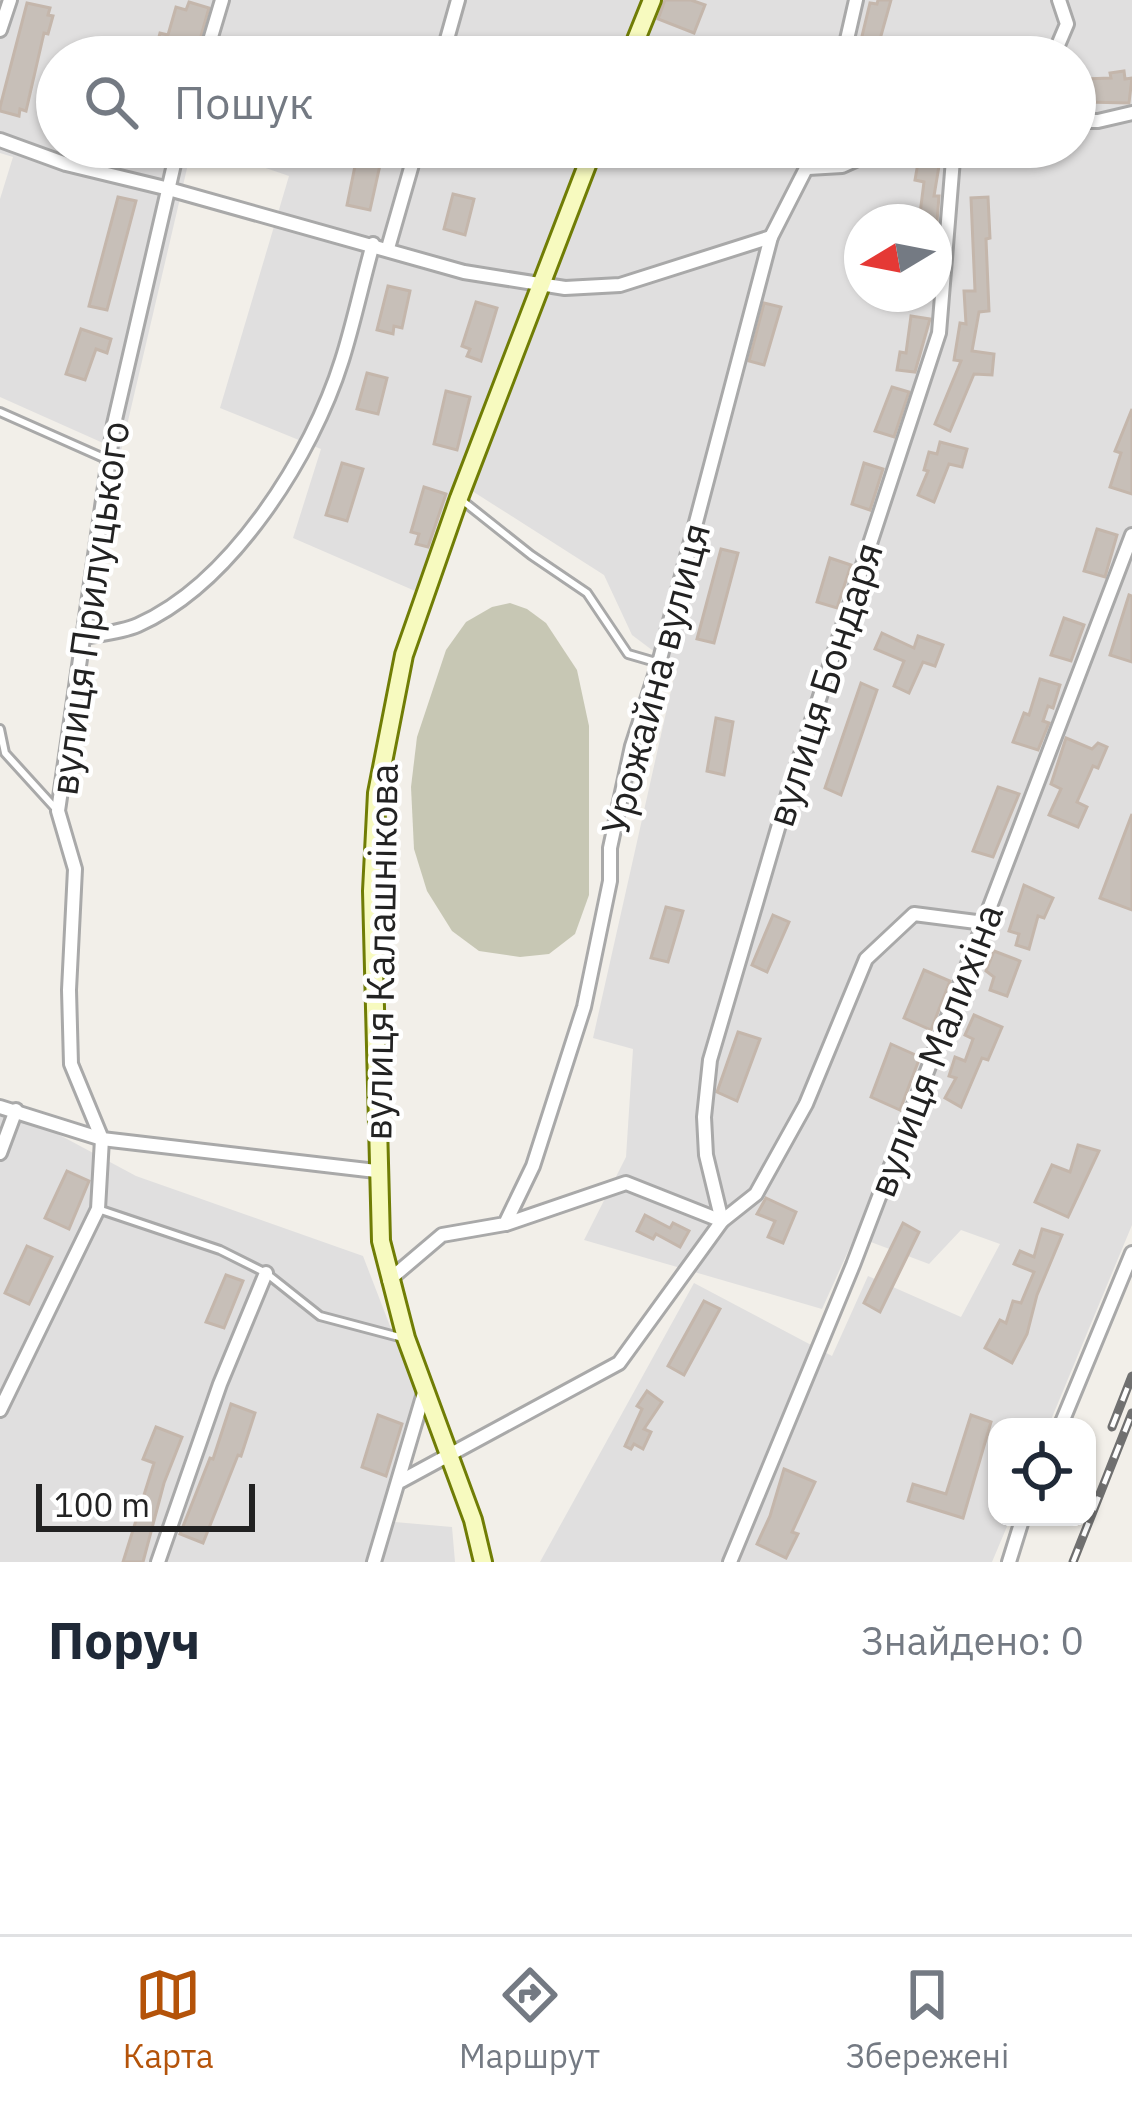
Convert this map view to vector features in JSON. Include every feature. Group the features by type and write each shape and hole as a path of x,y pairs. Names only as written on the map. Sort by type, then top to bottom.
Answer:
{"street":[{"path":"0,30 10,0"},
{"path":"211,36 222,0"},
{"path":"448,36 458,0"},
{"path":"637,36 652,0"},
{"path":"848,36 856,0"},
{"path":"1059,0 1067,24 1062,36"},
{"path":"1096,121 1132,112"},
{"path":"0,140 36,153"},
{"path":"82,168 464,272 565,288 620,285 771,237"},
{"name":"вулиця Прилуцького","path":"101,1139 71,1064 75,868 58,811 109,460 171,168"},
{"path":"388,248 411,168"},
{"name":"вулиця Калашнікова","path":"483,1562 473,1520 406,1339 381,1241 376,1171 376,793 404,655 586,168"},
{"name":"Урожайна вулиця","path":"505,1224 533,1166 584,1007 632,746 659,663 771,237 808,168"},
{"name":"вулиця Бондаря","path":"722,1221 706,1155 710,1060 788,794 939,333 952,168"},
{"path":"84,637 137,626 205,581 264,516 289,476 340,365 373,244"},
{"name":"вулиця Малихіна","path":"730,1562 853,1265 1132,535"},
{"path":"401,1481 619,1363 722,1221 756,1194 806,1104 866,959 914,914 984,923"},
{"path":"0,1107 101,1139 376,1171"},
{"path":"0,1153 16,1110"},
{"path":"0,1410 98,1209 101,1139"},
{"path":"389,1280 442,1235 505,1224 626,1183 722,1221"},
{"path":"1064,1418 1132,1253"},
{"path":"158,1562 220,1384 266,1273"},
{"path":"374,1562 424,1392"},
{"path":"1010,1562 1020,1526"}],"lane":[{"path":"0,412 109,460"},
{"path":"459,498 587,593 628,654 659,663"},
{"path":"0,729 4,753 58,811"},
{"path":"98,1209 220,1250 266,1273 320,1316 406,1339"}],"shaded area":[{"path":"0,0 1132,0 1132,1225 1052,1418 988,1418 988,1526 1007,1526 992,1562 540,1562 694,1283 832,1356 868,1276 961,1317 1000,1244 961,1230 929,1264 855,1236 822,1309 584,1240 626,1157 633,1049 593,1038 676,668 632,635 604,575 469,489 429,597 293,538 321,449 220,408 289,176 266,168 1096,168 1096,36 36,36 36,168 187,168 121,451 0,397 0,199 13,157 0,153"},
{"path":"510,603 546,623 577,670 589,726 589,895 575,934 549,954 520,957 479,951 452,931 427,891 414,849 411,787 417,737 446,650 466,622"},
{"path":"0,1103 136,1176 363,1256 417,1396 383,1521 452,1527 455,1562 0,1562"}],"building":[{"path":"665,0 705,5 694,33 658,19"},
{"path":"891,0 881,36 862,36 870,3"},
{"path":"189,2 209,8 201,36 159,36 168,35 176,7 186,10"},
{"path":"27,3 50,8 48,15 53,16 48,34 36,36 36,68 26,111 20,109 19,116 0,111"},
{"path":"1124,71 1125,79 1132,78 1129,103 1096,102 1096,79 1111,78 1110,73"},
{"path":"355,168 379,168 370,210 347,205"},
{"path":"917,168 939,168 934,196 939,196 938,204 921,204 924,182 915,180"},
{"path":"453,194 474,199 465,235 444,229"},
{"path":"118,197 136,201 107,310 89,306"},
{"path":"988,197 989,311 979,312 972,351 994,354 992,375 974,374 950,431 935,424 961,361 954,360 960,323 966,324 964,291 975,291 971,198"},
{"path":"388,286 410,291 402,328 394,326 393,334 377,330"},
{"path":"476,302 497,308 481,361 467,356 470,349 462,346"},
{"path":"764,303 781,307 764,365 749,361"},
{"path":"911,316 930,319 915,372 897,370 900,352 906,353"},
{"path":"81,329 111,339 107,353 96,349 85,380 66,374"},
{"path":"367,373 387,378 378,414 357,409"},
{"path":"892,387 909,392 894,437 875,431"},
{"path":"446,391 470,397 457,450 434,444"},
{"path":"1132,409 1132,494 1110,487 1121,453 1115,451"},
{"path":"940,442 967,449 962,467 949,464 934,502 918,495 928,471 924,470 929,452 937,454"},
{"path":"342,463 363,469 347,521 326,515"},
{"path":"864,463 883,469 870,510 852,504"},
{"path":"424,487 446,494 428,547 416,544 419,534 411,532"},
{"path":"1097,529 1117,535 1105,577 1084,571"},
{"path":"721,549 738,553 714,643 697,639"},
{"path":"830,558 851,565 837,608 817,602"},
{"path":"1132,596 1132,662 1110,655"},
{"path":"1064,618 1084,625 1071,661 1051,655"},
{"path":"882,633 914,648 918,636 943,645 935,666 923,662 909,693 894,686 904,661 875,649"},
{"path":"1040,679 1060,685 1053,708 1048,706 1043,721 1049,723 1038,750 1013,742 1024,713 1029,715"},
{"path":"861,683 877,690 841,795 825,788"},
{"path":"716,718 733,722 724,775 707,771"},
{"path":"1066,738 1092,749 1098,743 1107,747 1077,802 1087,807 1078,827 1049,815 1061,789 1051,784"},
{"path":"998,787 1019,794 993,857 973,851"},
{"path":"1132,814 1132,910 1100,898"},
{"path":"1024,885 1053,898 1044,918 1038,916 1029,949 1016,945 1019,934 1009,931"},
{"path":"666,907 683,911 668,962 651,958"},
{"path":"773,915 789,922 767,972 752,965"},
{"path":"994,951 1020,961 1007,996 990,990 994,977 986,971"},
{"path":"924,970 950,981 931,1030 904,1018"},
{"path":"974,1015 1002,1027 988,1060 982,1058 961,1107 945,1098 956,1078 949,1076 955,1057 965,1061 973,1039 965,1035"},
{"path":"738,1032 760,1039 737,1101 717,1092"},
{"path":"891,1044 920,1057 900,1110 871,1097"},
{"path":"1078,1145 1099,1151 1068,1217 1035,1202 1052,1165 1070,1172"},
{"path":"67,1171 89,1181 69,1229 45,1218"},
{"path":"766,1198 796,1212 783,1243 768,1237 775,1221 757,1214"},
{"path":"645,1215 670,1228 673,1223 689,1231 680,1247 656,1234 653,1239 637,1231"},
{"path":"903,1223 919,1232 880,1312 864,1303"},
{"path":"1042,1229 1062,1235 1012,1363 985,1348 1000,1320 1006,1323 1013,1301 1021,1303 1034,1272 1014,1264 1020,1251 1034,1257"},
{"path":"27,1246 52,1257 29,1304 5,1293"},
{"path":"226,1275 243,1281 224,1328 206,1322"},
{"path":"704,1301 720,1309 684,1375 668,1366"},
{"path":"647,1391 662,1402 644,1429 651,1432 643,1449 634,1444 631,1449 625,1446 642,1409 637,1406"},
{"path":"231,1404 255,1413 203,1543 180,1534"},
{"path":"378,1415 402,1424 386,1476 362,1467"},
{"path":"971,1415 988,1421 963,1518 908,1501 913,1484 946,1494"},
{"path":"156,1427 182,1437 143,1562 123,1562 154,1463 143,1459"},
{"path":"784,1469 815,1482 792,1532 798,1534 786,1558 757,1544"}],"railway":[{"path":"1112,1427 1132,1376"},
{"path":"1073,1562 1132,1413"}]}
